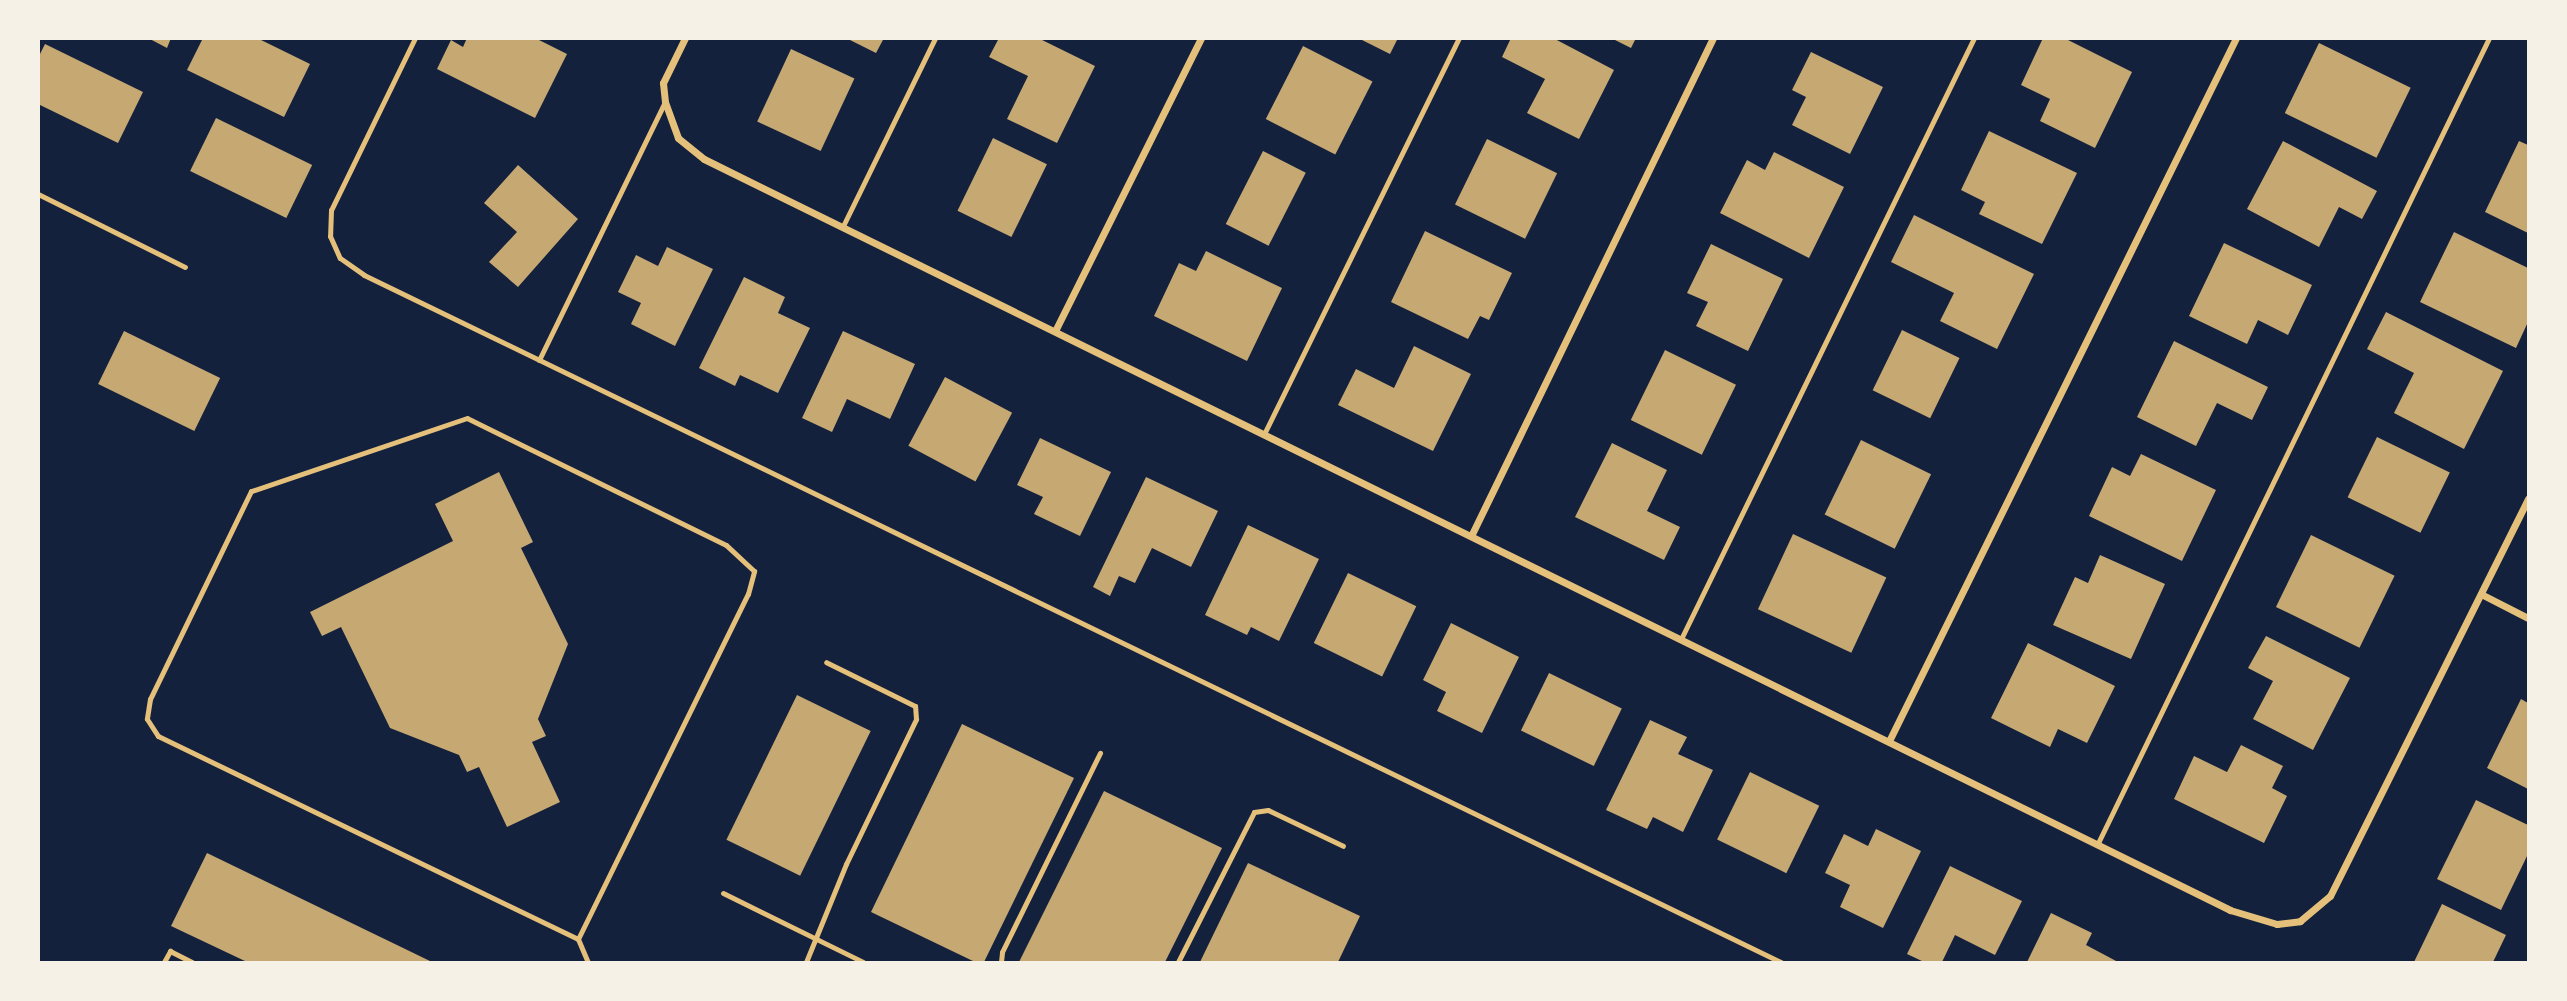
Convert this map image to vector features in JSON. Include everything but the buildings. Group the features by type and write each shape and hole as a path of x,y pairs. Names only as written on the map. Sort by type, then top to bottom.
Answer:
{"street":[{"path":"685,38 663,83 665,102 678,138 704,159 1056,329 2230,910 2277,924 2300,921 2330,896 2529,499"},
{"path":"1056,329 1201,38"},
{"path":"1472,534 1713,38"},
{"path":"1889,741 2236,38"},
{"path":"2481,594 2529,618"}],"lane":[{"path":"415,38 331,210 330,236 340,258 364,275 1782,962"},
{"path":"843,226 935,38"},
{"path":"1265,432 1459,38"},
{"path":"1681,639 1974,38"},
{"path":"2098,843 2489,38"},
{"path":"539,360 665,102"},
{"path":"38,194 185,267"},
{"path":"578,939 748,594 754,571 726,545 467,418 251,491 150,699 147,719 158,736 578,939 589,962"},
{"path":"806,962 846,864 916,719 915,706 827,662"},
{"path":"1001,962 1003,952 1100,753"},
{"path":"1178,962 1254,812 1268,810 1343,846"},
{"path":"723,893 863,962"},
{"path":"164,962 170,951 192,962"}]}
